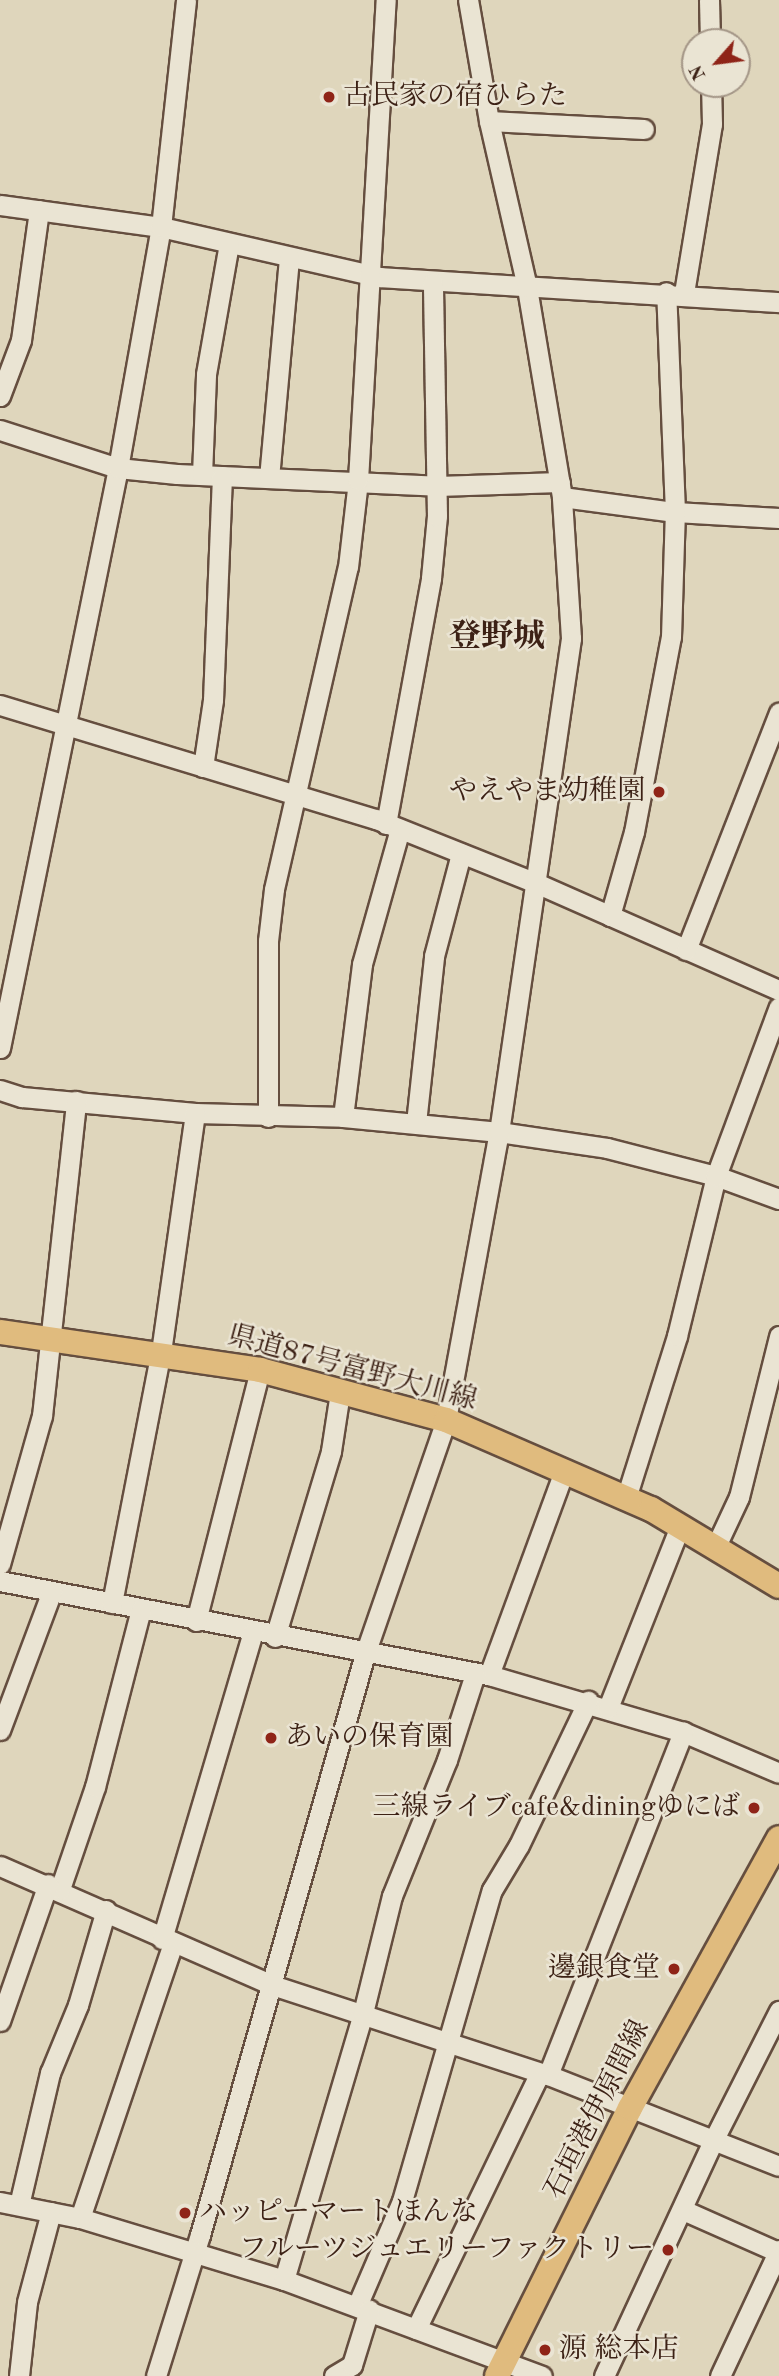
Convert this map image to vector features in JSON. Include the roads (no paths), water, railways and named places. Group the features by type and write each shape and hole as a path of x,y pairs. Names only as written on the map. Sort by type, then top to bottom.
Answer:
{"main road":[{"name":"県道87号富野大川線","path":"0,1332 161,1352 260,1370 446,1420 626,1498 716,1546 779,1586"},
{"name":"石垣港伊原間線","path":"500,2370 629,2108 779,1838"}],"street":[{"path":"0,1048 118,468 161,227 186,0"},
{"path":"268,1117 268,941 294,794 311,741 348,567 358,480 367,275 386,0"},
{"path":"156,2376 272,1985 365,1654 446,1420 499,1132 571,638 561,489 527,287 489,121 468,0"},
{"path":"709,0 710,28"},
{"path":"610,916 634,832 667,662 676,512 675,293 712,124 711,98"},
{"path":"489,121 644,129"},
{"path":"0,205 161,227 367,275 433,283 675,293 779,302"},
{"path":"0,396 21,340 39,210"},
{"path":"202,475 206,374 229,244"},
{"path":"269,478 289,258"},
{"path":"343,1117 362,964 393,826 430,578 437,486 433,283"},
{"path":"0,430 118,468 222,476 561,489 676,512 779,518"},
{"path":"203,766 213,700 222,476"},
{"path":"0,705 393,826 537,883 779,990"},
{"path":"686,950 779,713"},
{"path":"416,1123 434,956 461,853"},
{"path":"626,1498 677,1336 716,1176 779,1007"},
{"path":"0,1090 195,1113 343,1117 499,1132 607,1148 716,1176 779,1199"},
{"path":"0,1564 42,1416 76,1101"},
{"path":"112,1603 161,1352 195,1113"},
{"path":"716,1546 739,1497 779,1336"},
{"path":"196,1621 260,1370"},
{"path":"275,1637 331,1451 340,1392"},
{"path":"284,2280 363,2013 392,1896 564,1471"},
{"path":"608,1708 680,1526"},
{"path":"0,1581 275,1637 482,1675 589,1701 683,1732 779,1773"},
{"path":"0,1730 52,1591"},
{"path":"0,2021 95,1787 141,1609"},
{"path":"80,2218 168,1941 253,1632"},
{"path":"334,2376 352,2365 363,2308 402,2201 451,2042 492,1889 519,1845 589,1701"},
{"path":"416,2329 544,2074 683,1732"},
{"path":"0,1866 54,1886 168,1941 272,1985 544,2074 779,2166"},
{"path":"106,1910 78,2005 50,2073 9,2204 80,2218 193,2250 363,2308 416,2329 500,2370 542,2376"},
{"path":"604,2376 713,2141 779,2011"},
{"path":"683,2210 779,2251 720,2376"},
{"path":"19,2376 27,2302 51,2212"}],"place":[{"name":"古民家の宿ひらた","path":"329,97"},
{"name":"やえやま幼稚園","path":"659,792"},
{"name":"あいの保育園","path":"271,1738"},
{"name":"三線ライブcafe&diningゆにば","path":"754,1808"},
{"name":"邊銀食堂","path":"674,1969"},
{"name":"ハッピーマートほんな","path":"185,2213"},
{"name":"フルーツジュエリーファクトリー","path":"668,2250"},
{"name":"源 総本店","path":"545,2350"}],"district":[{"name":"登野城","path":"497,638"}]}
